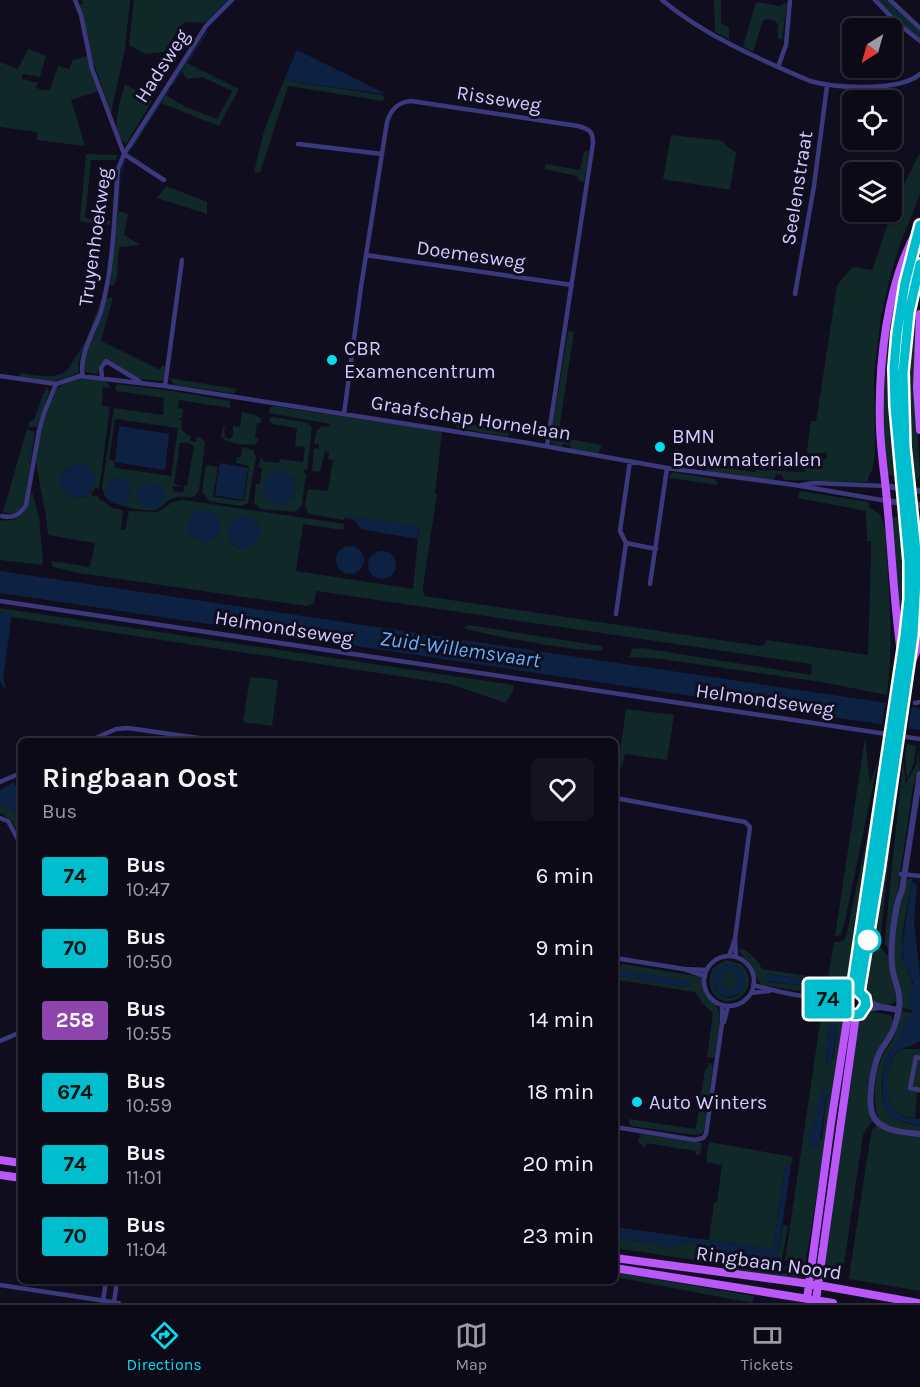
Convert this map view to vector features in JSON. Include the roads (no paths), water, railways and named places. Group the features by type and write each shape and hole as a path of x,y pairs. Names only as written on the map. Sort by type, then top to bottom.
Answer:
{"main road":[{"path":"816,1302 852,1014 842,1002 855,992 879,870 892,746 904,670 913,635 917,561 895,406 895,356 905,283 919,227"},
{"path":"904,670 895,613 880,398 884,351 897,282 907,248 919,227"},
{"path":"905,474 903,372 909,312 920,264"},
{"path":"920,314 916,387 920,430"},
{"path":"902,660 909,599 910,518"},
{"path":"904,670 916,652 920,632"},
{"path":"807,1301 852,1014 865,1005 855,992"},
{"path":"0,1160 18,1163"},
{"path":"0,1175 18,1178"},
{"name":"Ringbaan Noord","path":"618,1258 818,1285 918,1303"},
{"name":"Ringbaan Noord","path":"618,1270 807,1301 833,1303"}],"street":[{"name":"Truyenhoekweg","path":"75,0 81,15 92,69 124,154 118,169 107,286 94,332 80,366 83,376"},
{"name":"Hadsweg","path":"124,154 206,26 232,0"},
{"path":"662,0 714,36 778,67 827,86 903,83 920,74"},
{"path":"778,67 786,45 790,0"},
{"path":"875,0 896,22 920,41"},
{"path":"890,0 920,28"},
{"name":"Seelenstraat","path":"795,294 814,186 827,86"},
{"name":"Risseweg","path":"344,414 366,255 390,114 396,106 404,102 455,107 589,129 593,134 547,446"},
{"path":"298,144 382,154"},
{"path":"124,154 164,180"},
{"name":"Doemesweg","path":"366,255 572,285"},
{"path":"165,386 182,260"},
{"name":"Graafschap Hornelaan","path":"102,378 101,368 106,361 141,383"},
{"path":"0,376 56,384 39,431 26,505 21,513 13,517 2,516"},
{"name":"Graafschap Hornelaan","path":"56,384 70,377 83,376 165,386 547,446 667,468 920,505"},
{"path":"616,614 626,543 620,531 630,461"},
{"path":"651,584 667,468"},
{"name":"Graafschap Hornelaan","path":"795,485 815,483 885,486 920,491"},
{"path":"626,543 656,549"},
{"name":"Helmondseweg","path":"0,601 920,739"},
{"path":"96,738 116,729 128,728 199,738"},
{"path":"0,782 18,774"},
{"path":"920,774 899,896 892,953 893,971 899,990 899,1010 893,1032 878,1054 872,1082 873,1114 877,1121 886,1128 920,1134"},
{"path":"618,799 745,822 750,827 735,939 736,957"},
{"path":"0,818 8,821 18,839"},
{"path":"903,874 920,876"},
{"path":"729,956 735,939"},
{"path":"729,956 736,957 748,965 752,971 751,993 741,1002 728,1006 722,1005 710,997 704,983 705,976 716,960 729,956"},
{"path":"618,958 684,969 705,976"},
{"path":"684,969 707,970"},
{"path":"753,985 771,991 842,1002"},
{"path":"751,993 771,991"},
{"path":"618,1127 695,1140 703,1138 706,1134 722,1024 722,1005"},
{"path":"865,1005 899,1010"},
{"path":"722,1024 728,1006"},
{"path":"0,1041 18,1033"},
{"path":"920,1058 916,1058 910,1089 920,1090"},
{"path":"103,1301 106,1284"},
{"path":"0,1285 117,1303 117,1284"}],"water":[{"path":"297,50 384,93 284,80"},
{"path":"119,426 169,434 165,470 115,462"},
{"path":"220,463 248,468 243,500 215,495"},
{"path":"78,464 90,469 95,481 90,493 78,498 66,493 61,481 66,469"},
{"path":"279,472 290,477 295,488 290,499 279,504 268,499 263,488 268,477"},
{"path":"118,478 127,482 131,491 127,500 118,504 109,500 105,491 109,482"},
{"path":"150,482 159,486 163,495 159,504 150,508 141,504 137,495 141,486"},
{"path":"204,510 215,515 220,526 215,537 204,542 193,537 188,526 193,515"},
{"path":"346,515 419,526 417,539 361,529 354,520 346,518"},
{"path":"244,516 255,521 260,532 255,543 244,548 233,543 228,532 233,521"},
{"path":"350,546 360,550 364,560 360,570 350,574 340,570 336,560 340,550"},
{"path":"382,551 392,555 396,565 392,575 382,579 372,575 368,565 372,555"},
{"name":"Zuid-Willemsvaart","path":"0,571 920,708 920,730 0,593"},
{"path":"0,612 12,614 3,678 6,688 4,689 0,681"},
{"path":"14,782 18,793 18,811 0,805 0,790"},
{"path":"912,882 917,885 914,921 920,976 920,1041 895,1054 889,1067 887,1084 892,1108 902,1116 920,1119 920,1126 893,1119 886,1110 883,1100 885,1060 901,1036 906,1017 911,1016 913,1010 908,1006 913,982 904,962 902,946"},
{"path":"730,963 741,968 744,973 746,982 744,987 734,996 728,997 718,993 715,989 712,981 719,967","holes":["728,971 735,973 738,979 736,986 730,989 723,987 720,981 722,975"]},
{"path":"622,970 688,981 691,985 688,987 621,976"},
{"path":"770,974 809,980 810,983 804,986 767,981 765,976"},
{"path":"835,1024 837,1027 831,1065 828,1065 826,1061 828,1029 830,1025"},
{"path":"823,1087 826,1087 827,1092 819,1147 814,1149 809,1142 809,1134"},
{"path":"791,1165 777,1260 773,1257 749,1260 737,1255 715,1255 692,1243 668,1247 618,1238 618,1227 773,1249 785,1166"}],"waterway":[{"path":"207,21 227,0"},
{"path":"881,0 920,35"},
{"path":"172,85 207,32"},
{"path":"131,148 169,90"},
{"path":"121,174 125,160"},
{"path":"117,212 120,178"},
{"path":"915,207 913,205 920,187"},
{"path":"111,281 112,264"},
{"path":"97,338 109,301"},
{"path":"52,378 67,372 87,340"},
{"path":"37,413 45,392"},
{"path":"34,426 36,420"},
{"path":"28,460 33,435"}],"place":[{"name":"CBR Examencentrum","path":"332,360"},
{"name":"BMN Bouwmaterialen","path":"660,447"},
{"name":"Auto Winters","path":"637,1102"}]}
